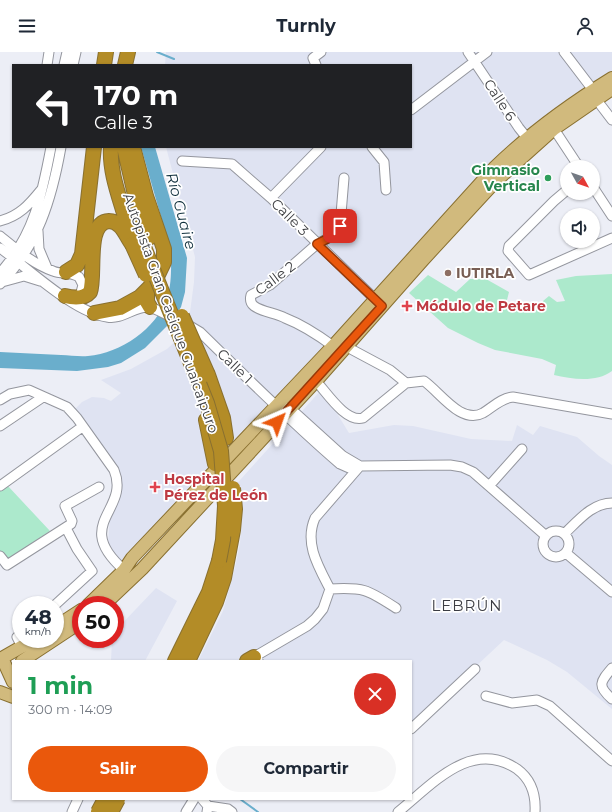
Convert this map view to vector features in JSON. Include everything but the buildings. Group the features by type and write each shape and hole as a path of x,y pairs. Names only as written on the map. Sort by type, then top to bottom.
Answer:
{"highway":[{"path":"104,64 106,52"},
{"path":"112,64 114,52"},
{"path":"125,64 128,52"},
{"path":"66,272 77,265 82,254 94,148"},
{"name":"Autopista Gran Cacique Guaicaipuro","path":"111,148 110,155 117,187 143,246 208,375 223,418 233,484 235,509 233,530 224,578 216,602 188,660"},
{"name":"Autopista Gran Cacique Guaicaipuro","path":"114,148 128,203 202,402 215,464 217,482 215,561 174,660"},
{"name":"Autopista Gran Cacique Guaicaipuro","path":"124,148 136,199 143,246"},
{"path":"80,304 126,306 147,291 160,273 164,255 133,148"},
{"path":"80,304 91,290 94,238 101,224 110,221 117,223 143,246"},
{"path":"147,291 147,302 150,307"},
{"path":"98,812 104,800"},
{"path":"112,812 118,800"}],"main road":[{"path":"530,142 554,129 612,78"},
{"path":"114,596 142,569 284,410 333,346 378,303 495,168 594,95 612,89"},
{"path":"97,596 124,570 132,558 284,410 316,381 347,347 378,303"},
{"path":"25,660 35,656 72,629"},
{"path":"12,679 6,663 21,648"},
{"path":"0,692 12,697"},
{"path":"102,800 112,812"},
{"path":"112,800 121,812"}],"street":[{"path":"47,64 49,52"},
{"path":"64,64 67,52"},
{"path":"73,64 76,52"},
{"path":"314,62 321,52"},
{"name":"Calle 6","path":"468,52 530,142"},
{"path":"412,109 488,52"},
{"path":"565,52 612,120"},
{"path":"554,129 574,160"},
{"path":"18,256 36,215 51,148"},
{"path":"1,280 39,228 52,189 61,148"},
{"path":"271,198 320,148"},
{"path":"373,148 384,162 386,190"},
{"name":"Calle 3","path":"182,161 232,164 271,198 378,303"},
{"name":"Calle 2","path":"333,346 310,330 284,317 255,307 251,303 250,299 251,295 270,284 317,244 327,239 340,226 344,178"},
{"path":"0,221 10,218 25,210 43,187"},
{"path":"560,195 512,243 508,251 529,275 612,238"},
{"path":"600,198 612,216"},
{"path":"39,228 39,249 48,269"},
{"path":"0,236 48,285"},
{"path":"0,248 57,273 66,272 81,279 83,288 80,304"},
{"path":"1,280 24,276 35,278 108,318 115,318 136,310 150,307"},
{"name":"Calle 1","path":"150,307 193,327 200,332 340,464 349,468 360,466 450,465 462,467 473,472 546,536"},
{"path":"347,347 390,370 406,383"},
{"path":"316,381 347,415 358,419 363,418 406,383 424,381 462,412 471,415 483,413 506,398 513,397 612,414"},
{"path":"0,400 10,394 29,390 67,407 77,418 114,470 117,478 117,489 102,529 101,538 107,554 124,570"},
{"path":"0,426 43,397"},
{"path":"602,413 612,422"},
{"path":"0,486 82,427"},
{"path":"489,486 522,449"},
{"path":"253,660 307,626 323,609 330,589 315,560 310,537 311,528 315,518 360,466"},
{"path":"0,556 7,565 66,528 72,521 65,506 99,487"},
{"path":"564,534 590,510 602,503 612,503"},
{"path":"64,597 92,572 66,528"},
{"path":"554,531 564,534 569,543 566,553 556,557 547,554 543,545 546,536 554,531"},
{"path":"566,553 612,592"},
{"path":"330,589 360,588 370,592 396,608"},
{"path":"612,668 603,679 601,685 605,693 612,699"},
{"path":"412,728 474,669"},
{"path":"486,696 512,703 537,700 550,706 612,761"},
{"path":"398,812 457,766 468,761 491,759 512,766 525,776 533,788 536,801 535,812"},
{"path":"72,812 78,800"},
{"path":"186,812 193,800"},
{"path":"206,806 228,809 232,812"}],"shaded area":[{"path":"166,52 612,52 612,72 578,95 124,566 115,557 108,542 110,518 120,483 75,409 82,402 92,397 104,398 111,401 121,393 101,380 131,369 167,349 181,336 189,320 194,282 195,257 166,148 412,148 412,64 165,64"},
{"path":"322,389 349,433 394,425 413,426 471,439 512,441 517,425 533,435 540,426 577,437 612,465 612,709 567,672 547,660 504,640 412,726 412,660 198,660 223,611 240,543 242,516 223,499"},
{"path":"156,588 177,601 146,660 111,660 112,648 124,648 124,622"}],"green space":[{"path":"612,274 612,371 606,375 591,379 576,379 554,375 556,365 542,359 495,350 478,343 448,328 409,293 428,275 456,292 470,279 486,279 509,292 506,304 517,308 543,310 543,301 549,296 557,302 565,301 556,280 576,276"},
{"path":"7,485 50,531 7,560 0,551 0,491"}],"water":[{"name":"Río Guaire","path":"141,148 155,148 187,258 185,292 181,307 172,321 145,348 121,363 108,367 77,371 0,368 0,352 85,356 113,350 136,338 155,320 167,298 170,287 171,252"}],"waterway":[{"path":"157,52 174,59"},
{"path":"241,800 258,812"}],"place":[{"name":"Gimnasio Vertical","path":"548,178"},
{"name":"IUTIRLA","path":"448,273"},
{"name":"Módulo de Petare","path":"407,306"},
{"name":"Hospital Pérez de León","path":"155,487"}],"district":[{"name":"LEBRÚN","path":"467,606"}],"route":[{"path":"277,422 347,347 382,306 317,244 332,236 340,226"}]}
